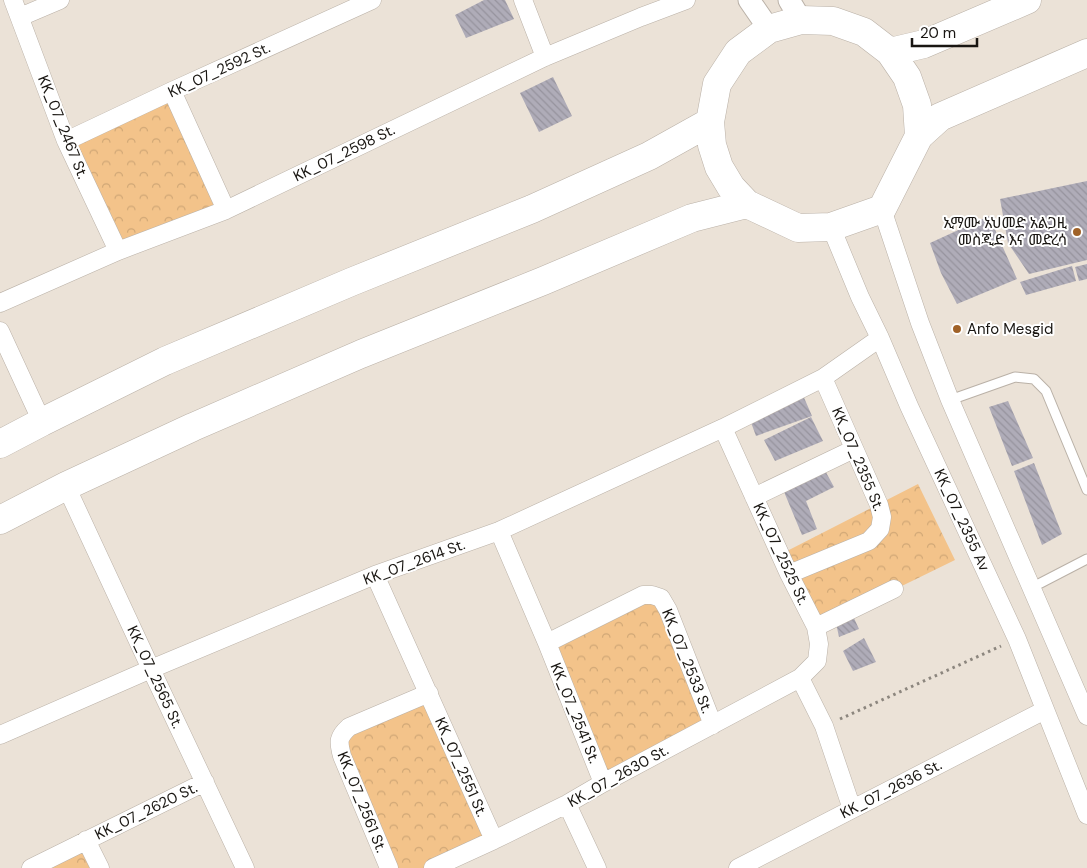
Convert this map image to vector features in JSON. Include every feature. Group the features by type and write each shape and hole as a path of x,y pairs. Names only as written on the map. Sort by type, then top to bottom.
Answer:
{"highway":[{"path":"890,52 924,44 1027,0"},
{"path":"919,136 917,105 907,76 890,52 864,32 795,10 738,52 718,84 710,122 712,145 719,167 731,187 747,204 798,228 831,227 882,209 919,136 940,117 1087,53"},
{"path":"0,444 166,361 351,282 532,209 649,156 710,122"},
{"path":"0,520 66,486 193,427 361,354 543,281 692,218 747,204"}],"street":[{"name":"KK_07_2467 St.","path":"13,0 66,141 118,252"},
{"path":"20,17 60,0"},
{"name":"KK_07_2592 St.","path":"66,141 372,0"},
{"path":"523,0 545,57"},
{"name":"KK_07_2598 St.","path":"0,303 118,252 226,210 545,57 686,0"},
{"path":"748,0 769,29"},
{"path":"172,91 226,210"},
{"path":"882,209 920,323 950,400 1031,588 1082,693 1087,716"},
{"name":"KK_07_2355 Av","path":"831,227 860,297 1016,639 1087,815"},
{"path":"0,330 42,422"},
{"name":"KK_07_2614 St.","path":"0,736 151,669 375,575 499,531 723,428 823,378 880,338"},
{"name":"KK_07_2355 St.","path":"789,574 869,541 880,529 882,517 879,505 823,378"},
{"name":"KK_07_2525 St.","path":"723,428 789,574 816,627 819,644 817,661 800,678"},
{"path":"754,497 854,449"},
{"name":"KK_07_2565 St.","path":"66,486 245,868"},
{"name":"KK_07_2541 St.","path":"499,531 547,643 603,783"},
{"name":"KK_07_2551 St.","path":"375,575 494,840"},
{"path":"816,627 894,589"},
{"name":"KK_07_2541 St.","path":"547,643 643,595 661,598"},
{"name":"KK_07_2533 St.","path":"661,598 668,610 713,725"},
{"path":"800,678 824,726 852,809"},
{"name":"KK_07_2630 St.","path":"433,868 567,804 800,678"},
{"name":"KK_07_2561 St.","path":"389,868 342,756 339,745 341,735 349,727 429,694"},
{"name":"KK_07_2636 St.","path":"738,868 1045,710"},
{"name":"KK_07_2620 St.","path":"31,868 205,782"},
{"path":"567,804 597,868"},
{"name":"KK_07_2620 St.","path":"86,840 100,868"}],"lane":[{"path":"950,400 1015,377 1034,378 1046,391 1087,490"},
{"path":"1031,588 1087,559"}],"path":[{"path":"824,726 1016,639"}],"green space":[{"path":"172,91 224,211 119,252 66,141"},
{"path":"918,484 955,560 822,625 787,551"},
{"path":"643,595 661,598 713,725 603,783 547,643"},
{"path":"429,693 494,840 433,868 390,868 341,735"},
{"path":"86,840 100,868 31,868"}],"building":[{"path":"484,0 505,0 514,19 466,38 455,15"},
{"path":"553,77 572,116 539,132 520,93"},
{"path":"1087,181 1087,260 1029,274 1008,243 1000,199"},
{"path":"989,216 1017,279 957,304 941,273 930,243"},
{"path":"1087,264 1087,279 1079,281 1075,267"},
{"path":"1072,266 1076,281 1026,295 1020,282"},
{"path":"802,393 812,416 756,436 749,417"},
{"path":"1008,401 1033,458 1012,466 989,407"},
{"path":"811,417 823,441 775,461 764,440"},
{"path":"1034,463 1062,534 1042,545 1014,471"},
{"path":"822,465 834,487 806,501 817,529 802,535 782,487"},
{"path":"853,616 859,629 839,637 836,623"},
{"path":"864,638 876,662 853,671 843,651"}],"place":[{"name":"ኢማሙ አህመድ አልጋዚ መስጂድ እና መድረሳ","path":"1077,232"},
{"name":"Anfo Mesgid","path":"957,329"}]}
